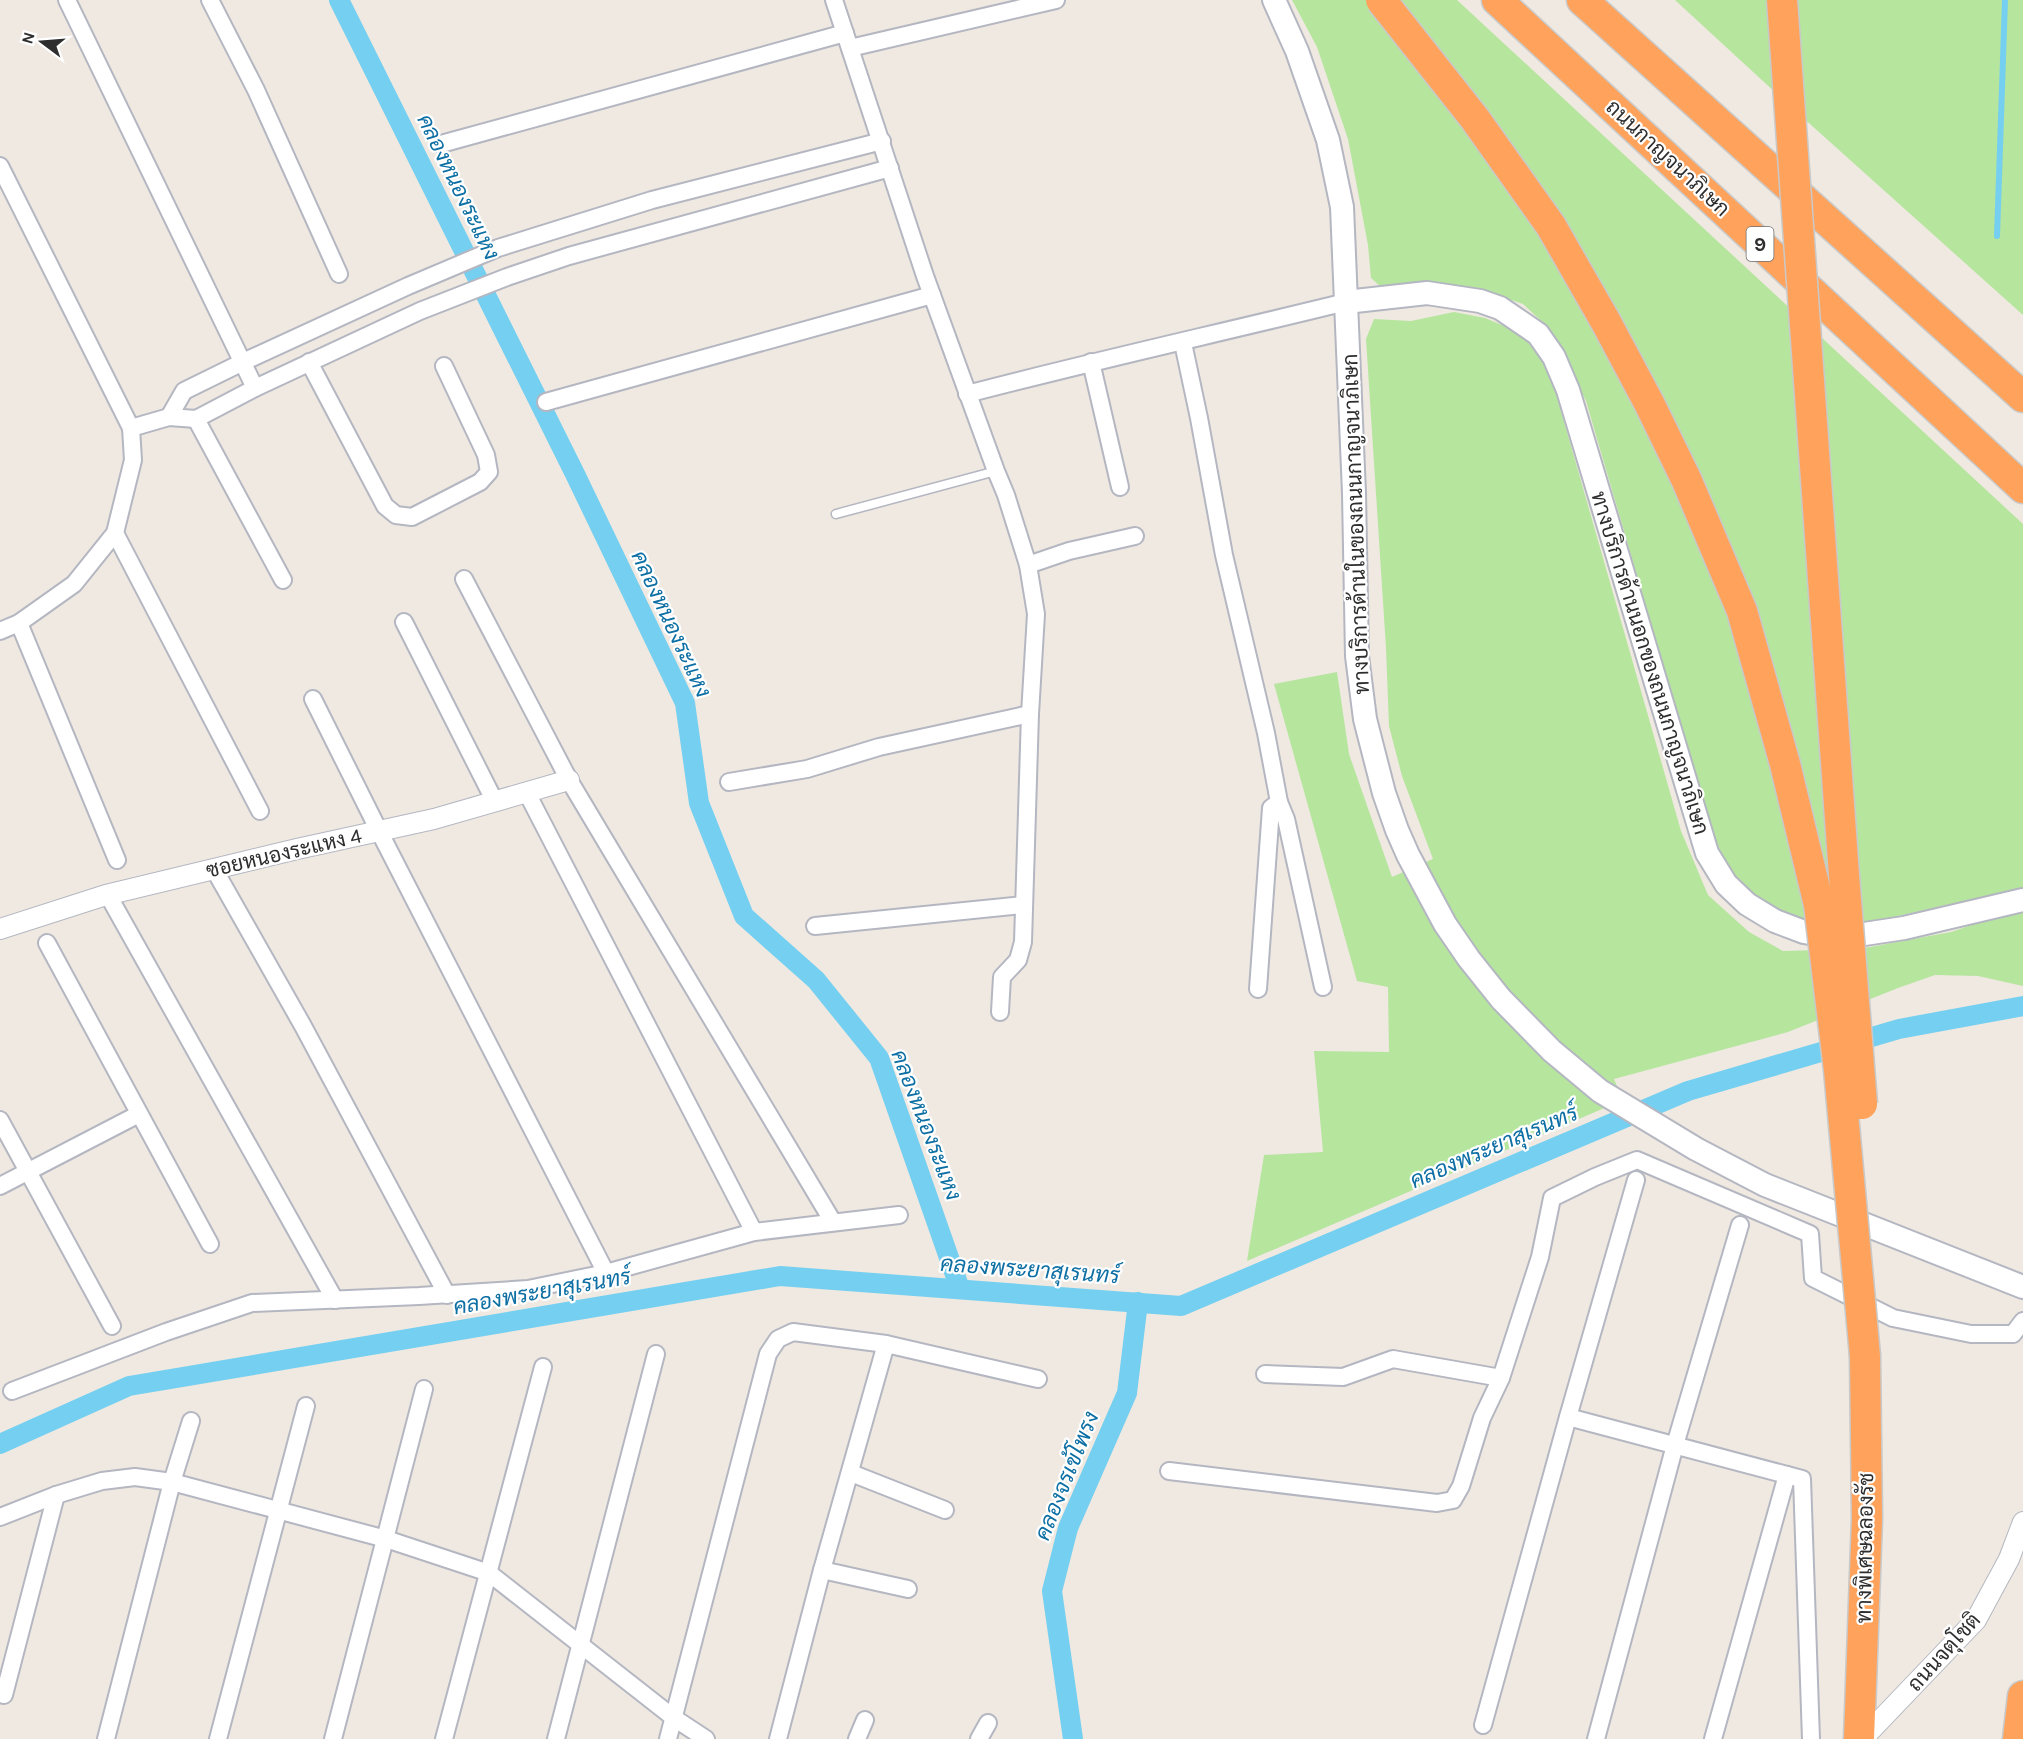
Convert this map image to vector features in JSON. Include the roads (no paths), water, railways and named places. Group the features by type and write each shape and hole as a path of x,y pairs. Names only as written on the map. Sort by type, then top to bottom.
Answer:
{"highway":[{"path":"1381,0 1475,119 1551,226 1650,405 1687,481 1742,611 1785,764 1819,905 1839,1070 1865,1356"},
{"name":"ถนนกาญจนาภิเษก","path":"1497,0 2023,488"},
{"path":"1582,0 2023,397"},
{"path":"1590,0 1612,29"},
{"path":"1782,0 1843,864 1862,1095 1866,1170 1865,1356"},
{"name":"ทางพิเศษฉลองรัช","path":"1859,1739 1867,1519 1865,1356"},
{"path":"2018,1739 2023,1696"}],"main road":[{"name":"ทางบริการด้านในของถนนกาญจนาภิเษก","path":"1274,0 1297,51 1328,140 1342,207 1354,493 1357,656 1365,719 1384,794 1397,830 1445,924 1501,999 1552,1051 1600,1091 1696,1149 1765,1185 2023,1287"},
{"name":"ทางบริการด้านนอกของถนนกาญจนาภิเษก","path":"1346,302 1427,293 1480,301 1500,308 1538,334 1554,357 1569,390 1707,853 1726,884 1747,904 1775,921 1804,932 1838,938 1904,928 2023,900"}],"street":[{"path":"67,0 255,388"},
{"path":"210,0 256,90 339,274"},
{"path":"834,0 932,295 1006,495 1028,565 1036,614 1030,714 1023,942 1018,960 1002,976 1000,1012"},
{"path":"441,144 848,41 1056,0"},
{"path":"170,417 184,391 408,286 498,248 652,200 882,141"},
{"path":"0,166 131,428 133,460 115,532 74,584 19,624 0,631"},
{"path":"131,428 170,417 196,419 255,388 420,311 507,277 569,256 890,168"},
{"path":"558,229 569,256"},
{"path":"408,286 420,311"},
{"path":"546,402 932,295"},
{"path":"968,394 1090,362 1178,344 1346,302"},
{"path":"1178,344 1189,420 1214,557 1278,807 1286,819 1323,987"},
{"path":"309,362 385,506 396,515 412,517 480,482 489,472 486,455 444,366"},
{"path":"1090,362 1120,487"},
{"path":"196,419 283,580"},
{"path":"115,532 260,811"},
{"path":"1028,565 1069,551 1135,536"},
{"path":"464,579 569,780 833,1222"},
{"path":"404,622 495,802"},
{"path":"19,624 117,860"},
{"path":"313,699 606,1273"},
{"path":"729,782 807,769 879,747 1030,714"},
{"name":"ซอยหนองระแหง 4","path":"0,929 108,895 434,819 569,780"},
{"path":"527,793 754,1232"},
{"path":"1258,989 1278,807"},
{"path":"214,869 303,1026 447,1294"},
{"path":"108,895 335,1300"},
{"path":"814,926 1023,905"},
{"path":"47,943 210,1244"},
{"path":"0,1186 139,1114"},
{"path":"0,1120 112,1326"},
{"path":"1169,1471 1437,1503 1453,1500 1461,1486 1482,1418 1501,1378 1540,1257 1552,1198 1637,1160 1809,1234 1813,1278 1893,1318 1971,1334 2013,1334 2023,1322"},
{"path":"1483,1725 1636,1179"},
{"path":"9,1392 166,1332 252,1303 528,1289 606,1273 754,1232 899,1215"},
{"path":"1596,1739 1675,1445 1740,1225"},
{"path":"668,1739 768,1354 778,1339 793,1332 886,1344 1038,1379"},
{"path":"778,1739 822,1569 886,1344"},
{"path":"556,1739 656,1354"},
{"path":"1265,1374 1342,1377 1393,1359 1501,1378"},
{"path":"444,1739 543,1367"},
{"path":"333,1739 424,1389"},
{"path":"218,1739 306,1406"},
{"path":"1568,1417 1802,1479 1811,1739"},
{"path":"106,1739 172,1482 191,1421"},
{"path":"851,1473 945,1510"},
{"path":"1713,1739 1787,1475"},
{"path":"0,1517 56,1495 102,1481 135,1477 172,1482 386,1539 489,1573 674,1718 706,1739"},
{"path":"4,1695 56,1495"},
{"name":"ถนนจตุโชติ","path":"1865,1739 1869,1732 1977,1620 2009,1559 2023,1522"},
{"path":"822,1569 908,1589"},
{"path":"857,1739 865,1720"},
{"path":"979,1739 988,1723"}],"lane":[{"path":"836,514 996,471"}],"waterway":[{"name":"คลองหนองระแหง","path":"339,0 575,474 685,703 699,803 744,916 816,980 879,1058 960,1289"},
{"path":"1997,236 2005,0"},
{"name":"คลองพระยาสุเรนทร์","path":"0,1444 129,1386 780,1276 1181,1306 1688,1091 1899,1029 2023,1006"},
{"name":"คลองจรเข้โพรง","path":"1073,1739 1052,1591 1068,1528 1127,1393 1138,1302"}]}
